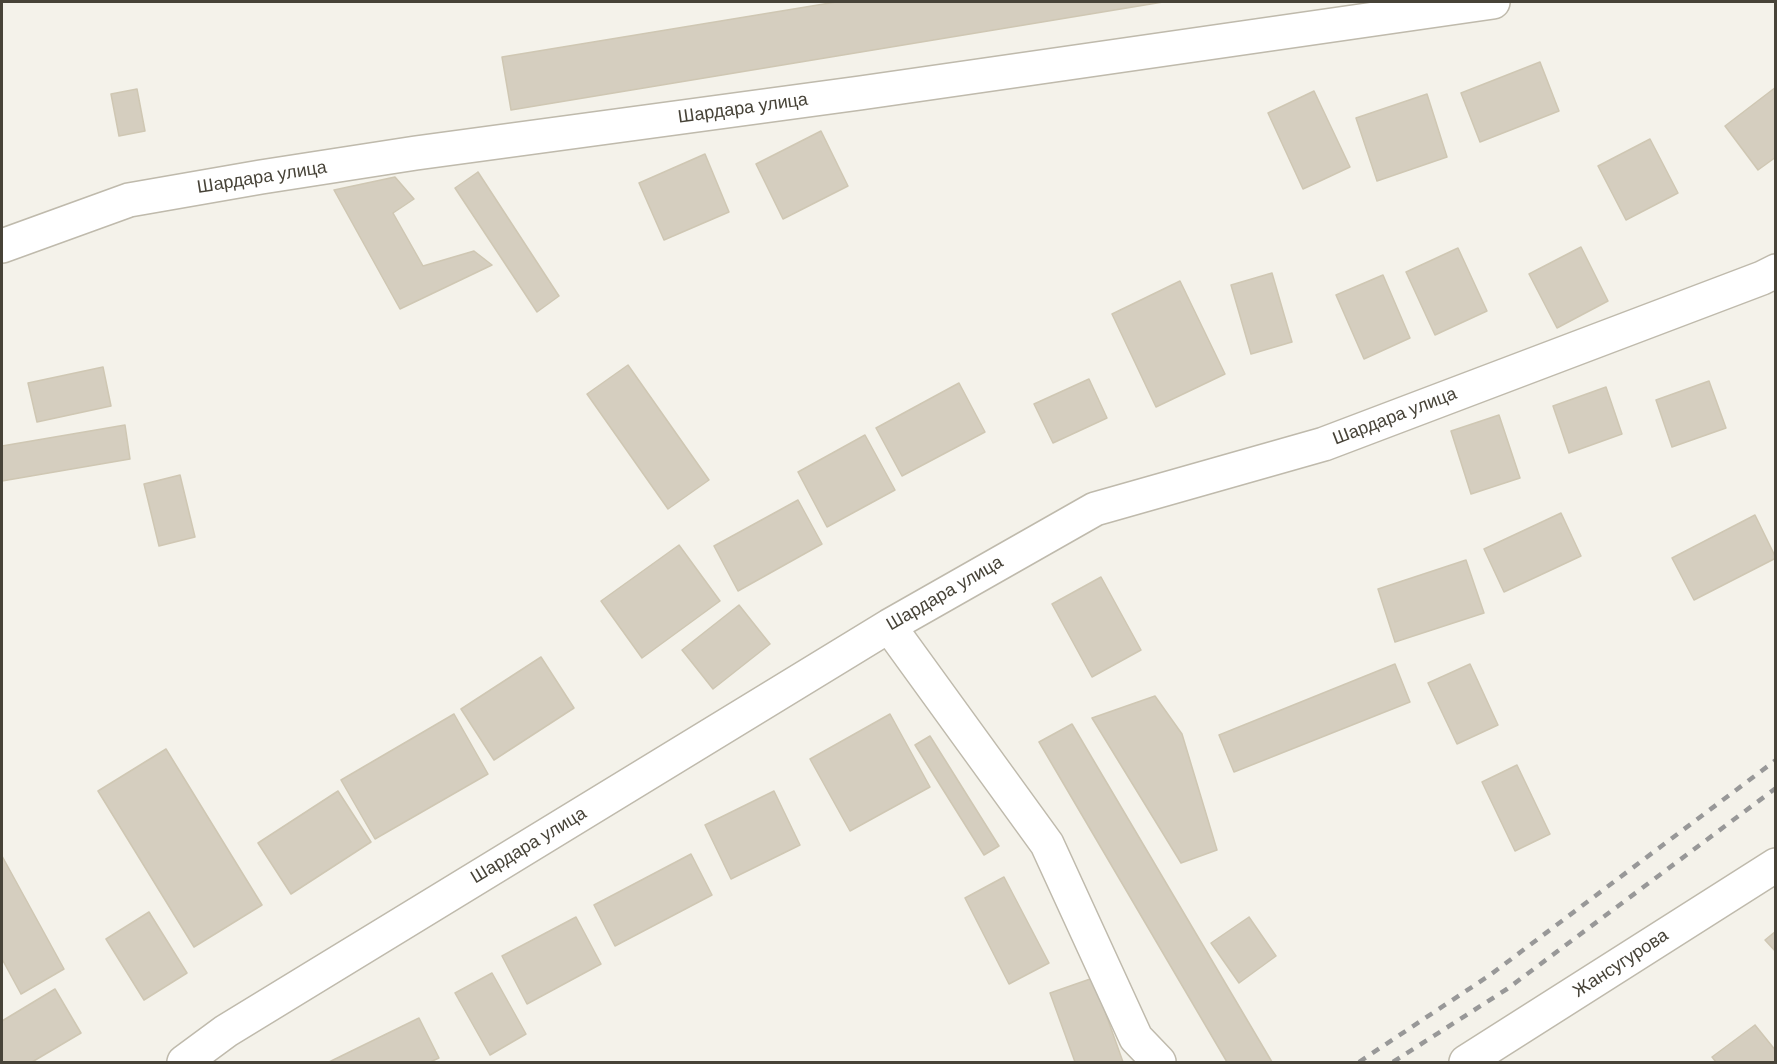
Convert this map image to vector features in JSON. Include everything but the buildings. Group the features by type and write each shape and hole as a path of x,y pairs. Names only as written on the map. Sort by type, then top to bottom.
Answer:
{"street":[{"name":"Шардара улица","path":"2,246 129,200 261,177 1493,2"},
{"name":"Шардара улица","path":"184,1062 226,1031 889,626 1095,509 1324,444 1762,279 1776,271"},
{"path":"889,626 1047,844 1136,1038 1159,1062"},
{"name":"Жансугурова","path":"1466,1062 1776,865"}],"railway":[{"path":"1359,1062 1490,975 1776,760"},
{"path":"1393,1062 1507,989 1776,788"}]}
